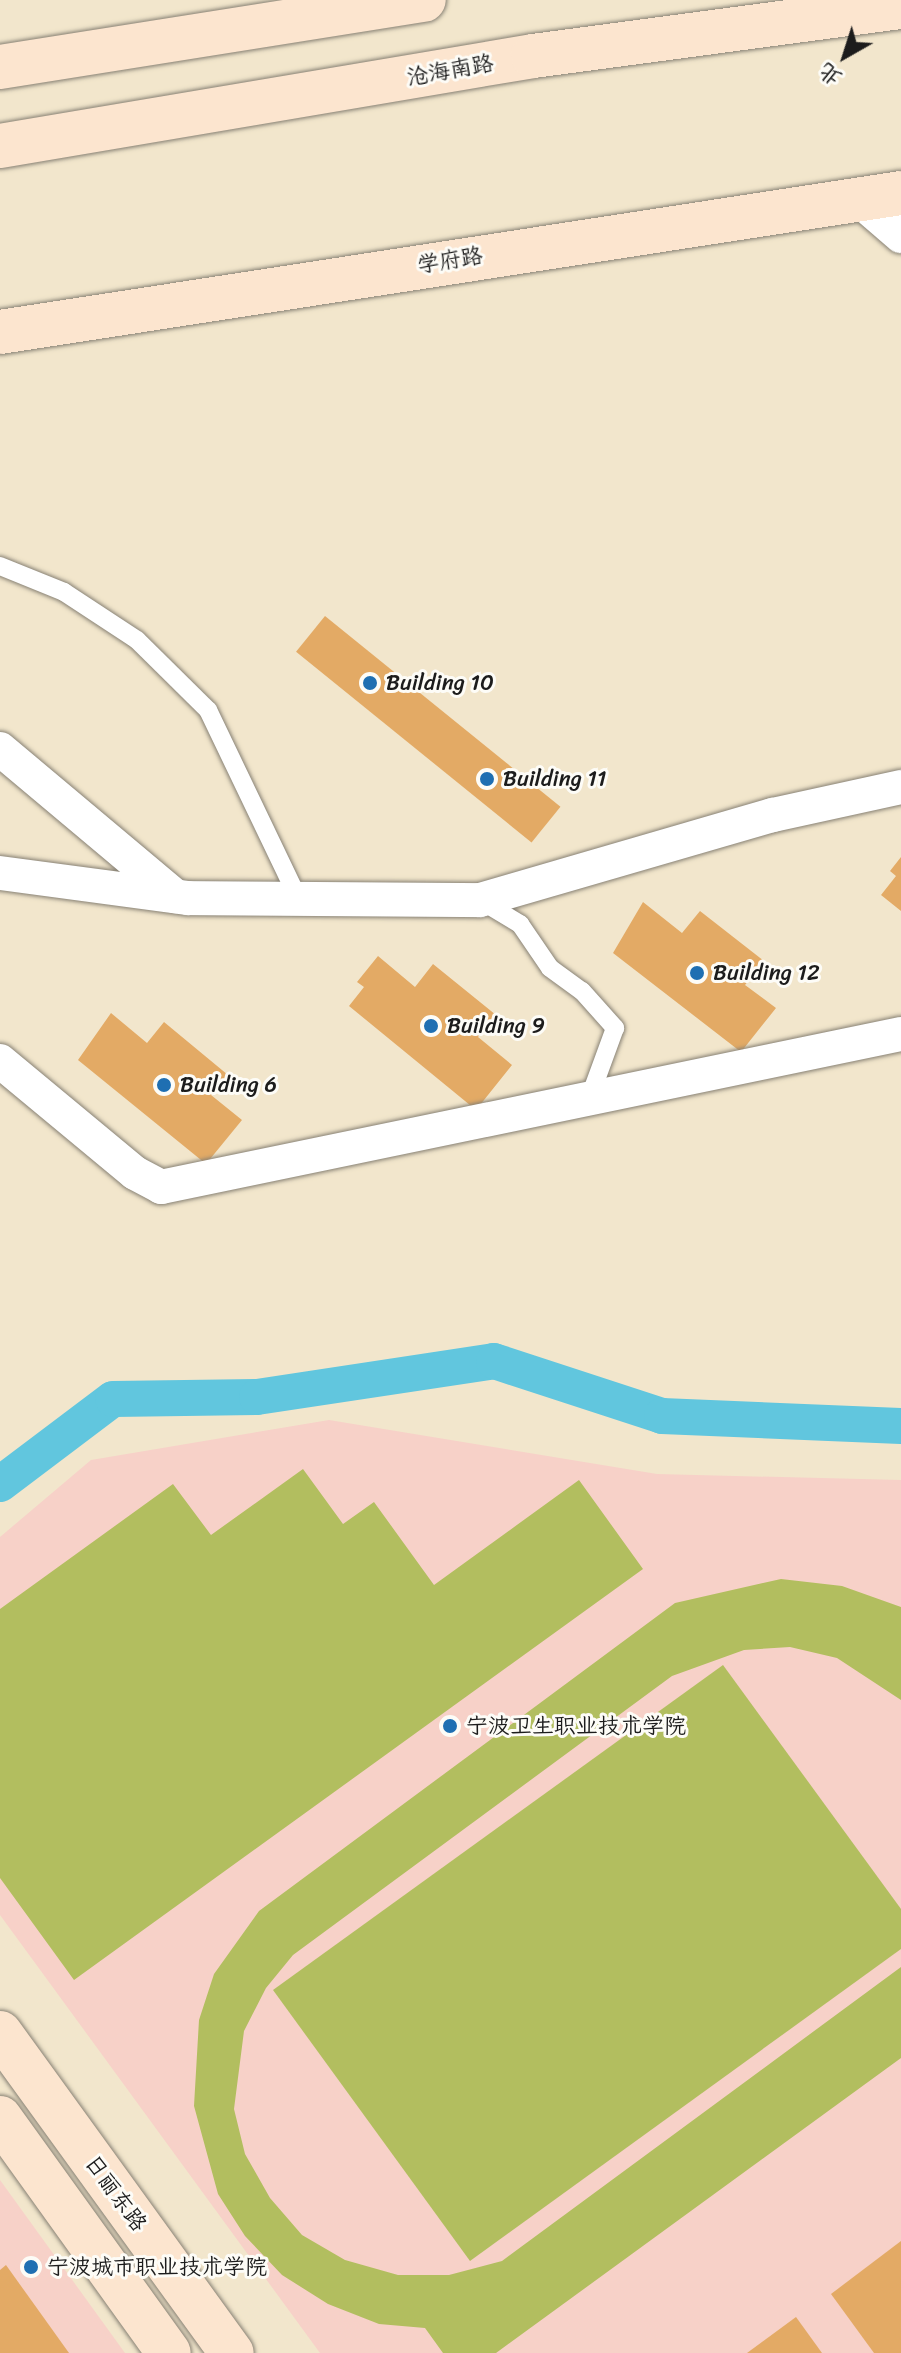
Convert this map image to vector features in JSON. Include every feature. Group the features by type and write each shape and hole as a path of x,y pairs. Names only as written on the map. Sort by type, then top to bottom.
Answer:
{"main road":[{"path":"0,67 424,0"},
{"name":"沧海南路","path":"0,146 533,56 901,7"},
{"name":"学府路","path":"0,332 901,193"},
{"name":"日丽东路","path":"0,2033 232,2353"},
{"path":"0,2118 169,2353"}],"street":[{"path":"858,199 901,236"},
{"path":"0,749 175,896"},
{"path":"0,873 175,896 480,900 773,815 901,787"},
{"path":"0,1061 135,1173 161,1187 901,1034"}],"lane":[{"path":"0,566 64,592 137,640 208,710 299,900"},
{"path":"480,900 520,924 550,968 582,991 615,1028 589,1099"}],"shaded area":[{"name":"宁波卫生职业技术学院","path":"329,1420 657,1474 901,1480 901,2353 320,2353 0,1915 0,1537 91,1460"},
{"name":"宁波城市职业技术学院","path":"0,2180 125,2353 0,2353"}],"green space":[{"path":"303,1469 343,1524 374,1502 434,1585 579,1480 643,1569 74,1980 0,1878 0,1609 173,1484 211,1535"},
{"path":"781,1579 842,1586 901,1607 901,1700 837,1658 790,1647 744,1650 672,1676 293,1955 266,1988 244,2031 234,2109 245,2154 270,2198 302,2235 345,2260 398,2275 449,2275 502,2261 901,1967 901,2058 496,2353 443,2353 425,2328 379,2324 328,2304 282,2275 245,2236 218,2194 194,2106 199,2020 214,1974 259,1911 675,1603"},
{"path":"723,1665 901,1909 901,1949 470,2261 273,1990"}],"building":[{"path":"325,616 560,807 532,842 296,652"},
{"path":"901,857 901,911 881,895 896,876 890,871"},
{"name":"Building 12","path":"643,902 682,933 700,911 764,961 745,985 776,1008 741,1052 613,953"},
{"name":"Building 9","path":"378,956 415,987 433,964 496,1015 478,1037 512,1065 476,1110 349,1006 364,987 357,982"},
{"name":"Building 6","path":"111,1013 147,1043 164,1022 228,1075 211,1095 242,1120 206,1164 78,1060"},
{"path":"901,2241 901,2353 874,2353 831,2294"},
{"path":"6,2265 69,2353 0,2353 0,2270"},
{"path":"796,2317 822,2353 747,2353"}],"waterway":[{"path":"0,1484 113,1399 257,1397 494,1361 662,1416 901,1426"}],"place":[{"name":"Building 10","path":"370,683"},
{"name":"Building 11","path":"487,779"},
{"name":"Building 12","path":"697,973"},
{"name":"Building 9","path":"431,1026"},
{"name":"Building 6","path":"164,1085"},
{"name":"宁波卫生职业技术学院","path":"450,1726"},
{"name":"宁波城市职业技术学院","path":"31,2267"}]}
